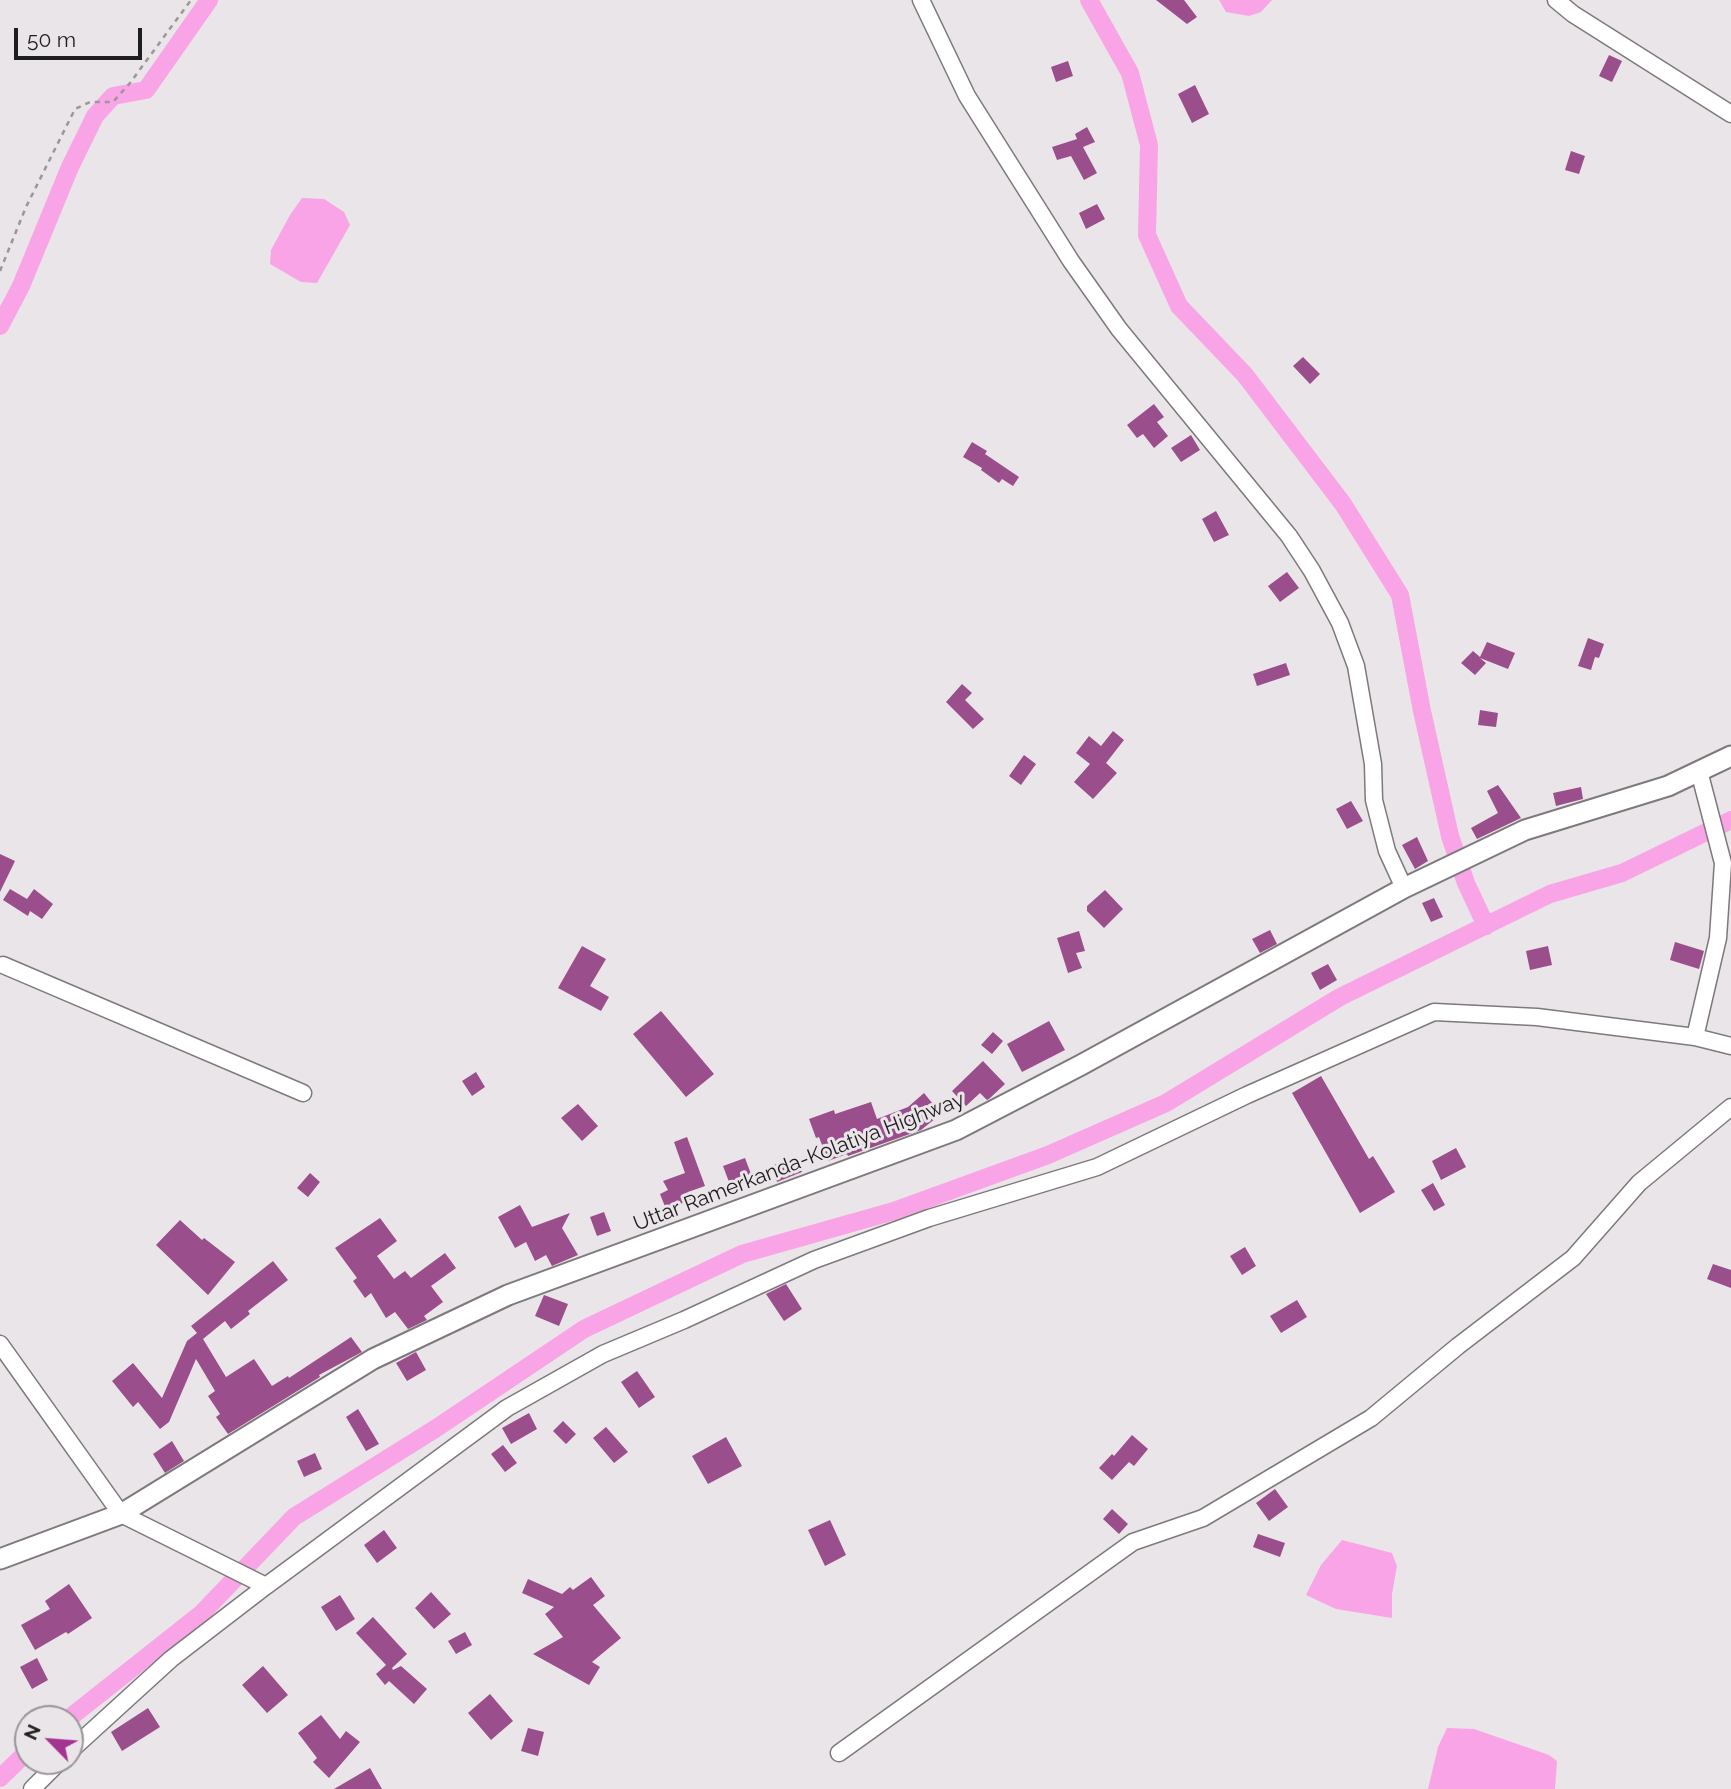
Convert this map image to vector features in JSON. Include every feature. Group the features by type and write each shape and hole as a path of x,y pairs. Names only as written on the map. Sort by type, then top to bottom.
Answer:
{"street":[{"path":"921,0 967,96 1071,261 1119,329 1289,536 1312,571 1340,623 1356,666 1373,764 1374,800 1387,851 1410,885"},
{"path":"1556,0 1573,15 1731,114"},
{"name":"Uttar Ramerkanda-Kolatiya Highway","path":"0,1559 121,1514 373,1359 508,1295 956,1130 1093,1059 1410,885 1525,830 1668,786 1731,757"},
{"path":"1695,1037 1718,938 1723,863 1699,771"},
{"path":"1,967 303,1093"},
{"path":"84,1738 171,1659 261,1584 507,1409 603,1354 814,1260 929,1218 1097,1167 1247,1095 1434,1012 1537,1017 1695,1037 1731,1046"},
{"path":"839,1754 1133,1542 1203,1518 1371,1418 1458,1346 1573,1258 1639,1183 1731,1107"},
{"path":"0,1344 121,1514 261,1584"},
{"path":"32,1789 46,1775"}],"path":[{"path":"0,271 26,207 75,109 90,102 113,102 191,0"}],"shaded area":[{"path":"1219,0 1272,0 1261,12 1249,16 1226,12"},
{"path":"302,198 324,199 344,212 350,225 317,283 301,282 270,264 271,250"},
{"path":"1342,1540 1392,1553 1397,1566 1392,1594 1392,1618 1336,1609 1306,1595 1321,1565"},
{"path":"1447,1728 1474,1729 1549,1755 1557,1761 1555,1789 1428,1789 1438,1747"}],"building":[{"path":"1156,0 1184,0 1197,17 1187,24"},
{"path":"1609,55 1622,61 1612,82 1599,76"},
{"path":"1068,61 1073,76 1056,82 1051,67"},
{"path":"1195,85 1209,114 1192,123 1178,94"},
{"path":"1087,127 1095,142 1083,147 1097,173 1084,180 1071,156 1057,160 1052,147 1077,139 1075,134"},
{"path":"1571,151 1585,156 1579,174 1565,170"},
{"path":"1097,204 1105,219 1086,229 1079,213"},
{"path":"1303,357 1320,374 1310,384 1293,366"},
{"path":"1154,404 1164,417 1157,422 1168,436 1154,448 1143,434 1137,438 1127,425"},
{"path":"1191,435 1200,450 1181,462 1171,448"},
{"path":"972,442 1019,477 1013,486 1002,479 999,483 981,470 982,468 963,457"},
{"path":"1216,511 1229,535 1214,542 1202,519"},
{"path":"1287,572 1299,588 1280,602 1268,586"},
{"path":"1588,638 1604,644 1599,658 1595,657 1591,670 1578,666"},
{"path":"1487,642 1515,653 1508,669 1480,658 1486,663 1475,675 1461,663 1473,651 1480,657"},
{"path":"1286,663 1290,675 1257,686 1253,674"},
{"path":"962,684 972,693 965,700 984,719 973,729 946,702"},
{"path":"1480,710 1498,713 1496,727 1478,725"},
{"path":"1113,731 1124,740 1106,763 1117,773 1093,799 1074,782 1090,764 1076,753 1089,736 1101,746"},
{"path":"1024,755 1036,764 1021,785 1009,776"},
{"path":"1498,785 1521,818 1477,839 1471,828 1498,813 1487,791"},
{"path":"1581,787 1583,799 1556,806 1553,793"},
{"path":"1351,801 1363,821 1347,829 1336,809"},
{"path":"1417,837 1428,861 1415,869 1402,845"},
{"path":"0,854 15,861 0,892"},
{"path":"10,889 27,899 34,889 53,904 42,919 30,911 28,916 3,900"},
{"path":"1105,890 1123,909 1104,928 1087,911 1087,906"},
{"path":"1434,898 1443,917 1431,922 1422,903"},
{"path":"1270,930 1277,944 1260,953 1252,939"},
{"path":"1079,931 1085,951 1076,953 1082,968 1068,973 1057,938"},
{"path":"1675,942 1704,951 1699,969 1670,960"},
{"path":"582,946 606,959 590,986 609,997 601,1011 558,988"},
{"path":"1548,946 1552,965 1530,970 1526,951"},
{"path":"1328,964 1337,980 1320,990 1311,973"},
{"path":"661,1011 714,1074 686,1097 633,1034"},
{"path":"1049,1021 1065,1050 1022,1072 1007,1044"},
{"path":"993,1032 1003,1041 992,1054 981,1045"},
{"path":"983,1061 1005,1084 989,1099 980,1093 966,1106 952,1091"},
{"path":"476,1072 485,1087 472,1096 462,1081"},
{"path":"1321,1076 1369,1159 1373,1156 1395,1192 1360,1213 1292,1093"},
{"path":"924,1093 941,1114 921,1130 828,1161 809,1119 871,1102 877,1119 908,1107"},
{"path":"578,1104 598,1126 582,1141 561,1118"},
{"path":"687,1137 705,1186 688,1192 691,1200 666,1209 660,1194 668,1190 663,1181 685,1173 674,1142"},
{"path":"1456,1148 1466,1167 1441,1180 1432,1161"},
{"path":"797,1157 802,1172 777,1182 771,1166"},
{"path":"745,1158 751,1174 729,1182 723,1166"},
{"path":"310,1173 320,1182 308,1197 297,1188"},
{"path":"1433,1183 1445,1205 1434,1211 1421,1190"},
{"path":"520,1205 532,1227 570,1213 562,1228 578,1255 552,1266 546,1255 535,1261 526,1242 515,1248 498,1217"},
{"path":"604,1212 611,1231 597,1236 590,1217"},
{"path":"380,1218 397,1241 377,1256 394,1279 405,1271 411,1278 445,1253 456,1268 431,1286 443,1302 424,1316 427,1320 408,1329 395,1312 386,1318 371,1293 365,1298 353,1281 357,1278 335,1248"},
{"path":"180,1220 202,1240 204,1238 235,1262 208,1295 156,1245"},
{"path":"1245,1247 1256,1266 1242,1275 1230,1256"},
{"path":"273,1261 288,1280 248,1311 250,1314 231,1329 225,1321 203,1339 226,1377 254,1359 272,1386 288,1376 289,1378 351,1337 362,1352 319,1375 320,1377 228,1434 216,1417 220,1414 208,1396 215,1391 196,1359 169,1422 160,1429 138,1402 133,1407 112,1381 133,1363 162,1398 187,1341 197,1333 191,1326"},
{"path":"1713,1264 1731,1270 1731,1288 1707,1279"},
{"path":"786,1284 802,1309 784,1321 766,1294"},
{"path":"544,1295 568,1304 559,1326 535,1316"},
{"path":"1297,1300 1307,1317 1281,1333 1270,1316"},
{"path":"416,1352 426,1370 407,1381 396,1363"},
{"path":"637,1371 655,1397 639,1408 621,1382"},
{"path":"358,1409 379,1444 366,1451 346,1417"},
{"path":"529,1413 537,1429 511,1444 502,1428"},
{"path":"563,1421 576,1434 566,1444 553,1431"},
{"path":"606,1427 628,1452 614,1463 593,1438"},
{"path":"1132,1435 1148,1449 1134,1466 1129,1462 1112,1480 1099,1468 1112,1454 1114,1456"},
{"path":"726,1437 742,1466 708,1484 692,1456"},
{"path":"172,1441 184,1461 165,1473 153,1454"},
{"path":"503,1445 517,1463 505,1472 491,1454"},
{"path":"315,1453 322,1469 304,1477 297,1461"},
{"path":"1275,1489 1288,1507 1269,1521 1256,1503"},
{"path":"1112,1509 1128,1524 1119,1534 1103,1519"},
{"path":"830,1520 846,1555 825,1566 808,1530"},
{"path":"384,1530 397,1548 377,1563 364,1545"},
{"path":"1258,1534 1285,1543 1280,1557 1253,1547"},
{"path":"591,1577 605,1596 593,1605 621,1638 592,1662 600,1667 589,1685 533,1654 563,1637 545,1614 554,1607 522,1593 528,1579 562,1594 570,1587 573,1590"},
{"path":"69,1584 92,1618 68,1634 66,1632 35,1650 21,1625 50,1609 45,1601"},
{"path":"431,1592 451,1614 434,1629 415,1608"},
{"path":"340,1595 355,1619 336,1631 321,1607"},
{"path":"373,1617 407,1654 393,1670 401,1666 427,1689 414,1704 389,1681 385,1685 376,1674 386,1665 356,1633"},
{"path":"465,1632 472,1645 456,1654 448,1641"},
{"path":"37,1658 48,1680 32,1689 20,1667"},
{"path":"263,1666 288,1695 267,1713 242,1685"},
{"path":"490,1694 513,1721 491,1740 468,1713"},
{"path":"148,1708 160,1727 122,1751 111,1732"},
{"path":"321,1715 340,1739 346,1731 360,1742 329,1778 313,1762 317,1758 298,1733"},
{"path":"528,1728 544,1732 538,1756 521,1751"},
{"path":"370,1768 382,1789 334,1789"}],"waterway":[{"path":"0,326 21,286 70,167 95,116 113,96 146,90 209,0"},
{"path":"1089,0 1130,73 1149,145 1147,235 1179,306 1245,375 1343,504 1400,595 1450,836 1466,883 1486,926"},
{"path":"84,1706 202,1613 294,1517 435,1429 584,1329 742,1254 894,1211 1048,1155 1166,1103 1340,997 1550,894 1622,873 1731,820"},
{"path":"0,1778 14,1764"}]}
